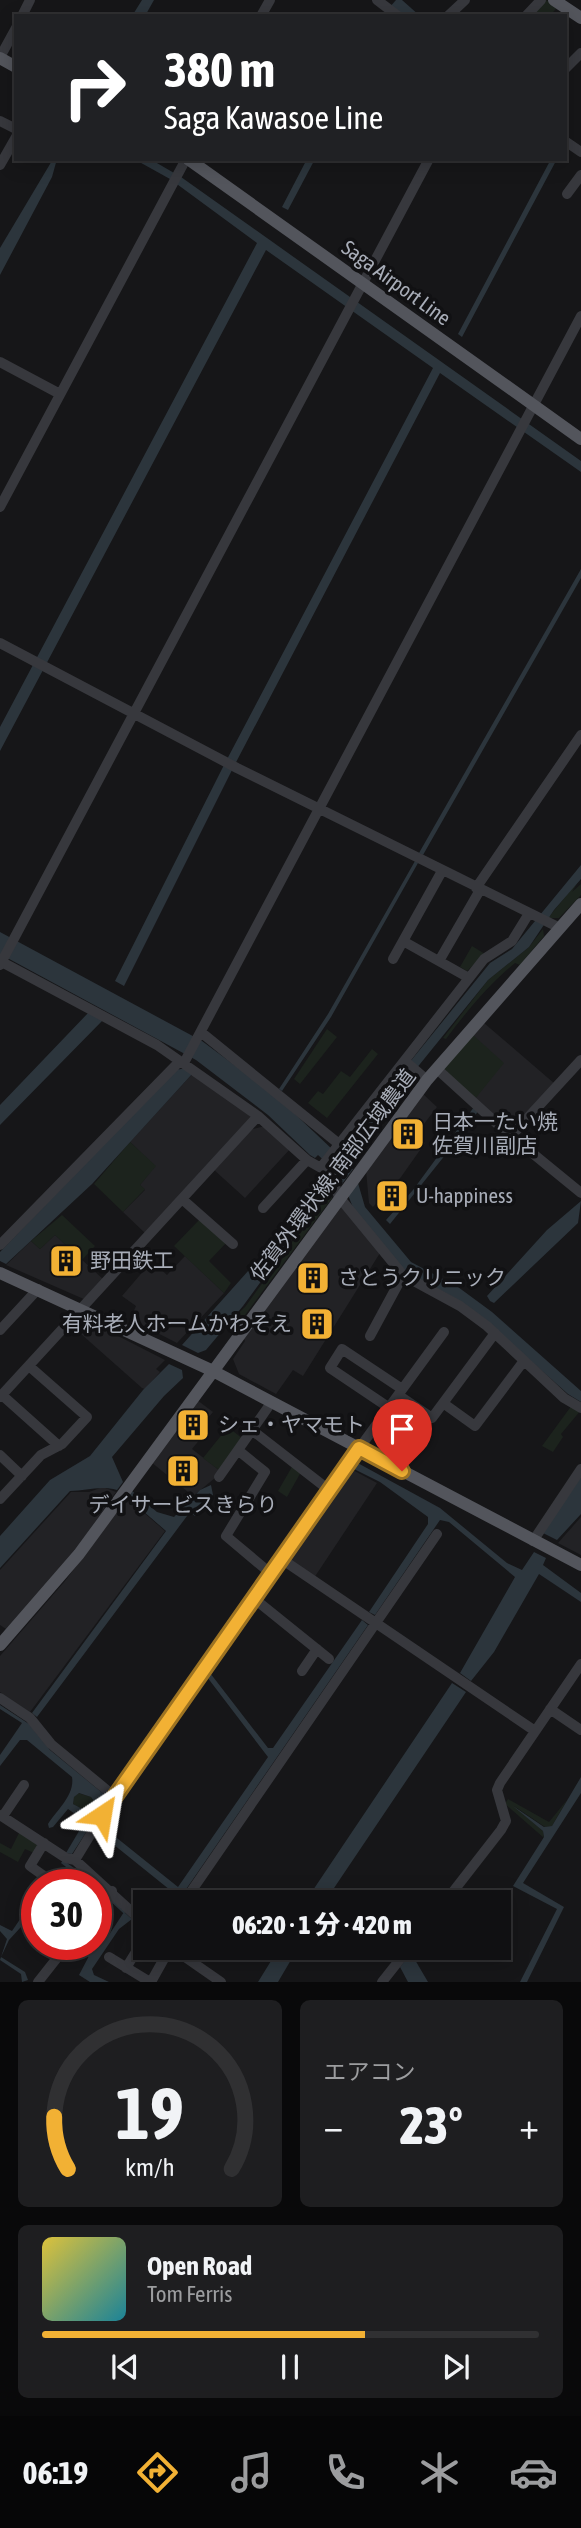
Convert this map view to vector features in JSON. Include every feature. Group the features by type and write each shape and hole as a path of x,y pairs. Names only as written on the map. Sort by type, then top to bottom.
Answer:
{"main road":[{"path":"554,0 581,18"},
{"name":"Saga Airport Line","path":"190,161 581,439"},
{"name":"佐賀外環状線; 南部広域農道","path":"0,1645 79,1554 423,1076 437,1069 554,926 581,904"},
{"path":"0,1272 211,1370 581,1565"}],"street":[{"path":"377,0 396,14"},
{"path":"451,14 465,0"},
{"path":"528,14 541,0"},
{"path":"0,58 14,32"},
{"path":"567,67 581,53"},
{"path":"0,165 14,140"},
{"path":"0,507 186,161"},
{"path":"428,161 1,963 185,1061 258,1116 307,1160 325,1167 338,1191 403,1276 447,1297 495,1333 564,1398 581,1408"},
{"path":"568,194 581,175"},
{"path":"0,1245 177,1064 185,1061 581,316"},
{"path":"0,362 60,394"},
{"path":"0,643 237,768 554,926"},
{"path":"439,961 478,889 581,735"},
{"path":"393,959 442,870"},
{"path":"325,1167 336,1147 484,959 512,941 531,916"},
{"path":"402,941 469,978"},
{"path":"202,1033 336,1147"},
{"path":"512,1135 581,1060"},
{"path":"405,1061 423,1076"},
{"path":"437,1069 581,1193"},
{"path":"59,1446 1,1396 258,1116"},
{"path":"263,1208 307,1160"},
{"path":"183,1199 233,1244"},
{"path":"370,1336 403,1276"},
{"path":"0,1330 38,1289"},
{"path":"75,1860 114,1796 269,1572 444,1332"},
{"path":"388,1407 330,1368 342,1349 432,1418 495,1333"},
{"path":"443,1403 475,1426 523,1362"},
{"path":"0,1499 41,1455 59,1446 87,1417 29,1366"},
{"path":"219,1477 271,1403"},
{"path":"253,1431 329,1490"},
{"path":"239,1451 265,1472 226,1536 269,1572"},
{"path":"0,1455 22,1476"},
{"path":"534,1541 581,1469"},
{"path":"192,1890 437,1534"},
{"path":"279,1558 535,1731"},
{"path":"252,1597 329,1659"},
{"path":"302,1671 317,1649"},
{"path":"454,1890 501,1830 506,1815 497,1790 581,1664"},
{"path":"0,1698 30,1718 51,1744 114,1796"},
{"path":"550,1709 581,1730"},
{"path":"24,1785 2,1815 86,1869"},
{"path":"34,1869 30,1866 44,1843"},
{"path":"112,1891 133,1912"},
{"path":"126,1968 133,1957"},
{"path":"112,1959 151,1982 164,1960"},
{"path":"38,1982 55,1960"},
{"path":"189,1960 221,1982"},
{"path":"382,1982 399,1960"}],"shaded area":[{"path":"142,0 154,0 146,14 133,14"},
{"path":"396,0 402,0 418,14 402,14 397,10 393,14 384,14"},
{"path":"546,0 558,6 552,14 533,14"},
{"path":"52,161 56,161 52,177 0,275 0,248"},
{"path":"138,161 153,161 181,177 581,461 581,472 440,373 233,768 124,986 115,981 224,765 433,368 266,250 0,751 0,727 257,243 170,179"},
{"path":"306,161 314,161 288,210 282,207"},
{"path":"550,161 556,161 462,337 458,334"},
{"path":"581,569 581,578 423,855 419,853"},
{"path":"415,861 418,863 331,1017 282,1091 279,1089 328,1014"},
{"path":"581,865 581,879 554,910 529,947 488,980 348,1153 341,1147 490,963 512,949"},
{"path":"579,880 572,892 581,884 581,895 559,918 548,918"},
{"path":"543,929 544,936 520,965 515,963 496,980 446,1039 443,1038 488,980 529,947"},
{"path":"0,932 202,1041 276,1096 353,1169 342,1184 337,1182 326,1193 243,1306 206,1350 198,1353 182,1345 315,1196 333,1174 332,1168 318,1155 315,1158 310,1155 268,1115 196,1060 0,954"},
{"path":"472,946 485,954 467,971 460,967"},
{"path":"89,1012 103,1020 0,1125 0,1105"},
{"path":"484,1023 555,1084 512,1132 443,1070"},
{"path":"327,1029 337,1037 300,1084 294,1079"},
{"path":"473,1035 504,1063 475,1099 443,1070"},
{"path":"372,1049 378,1054 327,1118 308,1103 318,1091 323,1094 341,1071 350,1077"},
{"path":"187,1068 193,1073 92,1184 6,1264 0,1261 0,1252 175,1070"},
{"path":"194,1072 254,1117 146,1234 123,1212 145,1190 140,1185 155,1166 130,1142"},
{"path":"423,1094 437,1107 417,1133 425,1143 401,1177 373,1207 369,1203 366,1170"},
{"path":"474,1107 478,1111 470,1124 390,1224 386,1220 413,1190"},
{"path":"265,1126 291,1148 245,1198 213,1169 249,1130"},
{"path":"130,1142 156,1166 140,1185 145,1189 123,1212 94,1184"},
{"path":"358,1183 365,1207 411,1262 458,1287 492,1312 581,1391 581,1402 568,1394 487,1322 453,1297 405,1271 354,1210 348,1195"},
{"path":"332,1187 332,1198 234,1330 225,1326 245,1307"},
{"path":"581,1201 578,1223 494,1303 490,1301 487,1296 547,1230"},
{"path":"341,1205 380,1253 303,1376 293,1370 276,1394 239,1374 233,1359 245,1341 243,1337"},
{"path":"62,1215 95,1246 82,1260 55,1235 40,1249 31,1241"},
{"path":"200,1219 227,1242 209,1261 231,1283 224,1293 174,1246"},
{"path":"55,1235 104,1280 86,1300 6,1265 31,1241 40,1249"},
{"path":"185,1256 224,1293 177,1343 130,1319 136,1306 122,1296 152,1261 167,1275"},
{"path":"79,1316 165,1360 156,1369 160,1372 145,1389 142,1388 72,1326"},
{"path":"169,1364 182,1370 183,1378 112,1457 123,1482 117,1490 99,1488 70,1491 0,1568 0,1536 50,1480 90,1456 143,1390"},
{"path":"197,1400 213,1412 203,1424 201,1438 192,1449 219,1470 215,1478 193,1496 151,1462"},
{"path":"572,1405 581,1410 561,1434 563,1437 553,1452 542,1446"},
{"path":"228,1427 243,1439 219,1470 203,1458"},
{"path":"354,1461 440,1508 507,1563 522,1570 534,1552 546,1558 543,1565 581,1593 581,1602 539,1574 494,1652 471,1681 460,1673 515,1577 449,1522 440,1520 375,1615 369,1612 428,1524 428,1517 380,1482 350,1467"},
{"path":"293,1465 301,1472 287,1497 278,1491"},
{"path":"349,1468 377,1483 314,1578 283,1557"},
{"path":"581,1477 581,1514 557,1540 543,1533"},
{"path":"211,1485 213,1495 195,1516 190,1512 37,1717 32,1713 166,1531 127,1497 132,1491 157,1512 174,1517 200,1490"},
{"path":"103,1487 116,1492 79,1545 6,1629 0,1625 0,1570 71,1492 89,1492"},
{"path":"127,1498 165,1531 30,1712 0,1692 0,1656 65,1581"},
{"path":"581,1517 581,1555 558,1543"},
{"path":"362,1620 368,1625 186,1890 170,1890 98,1832 102,1826 178,1887 268,1757 204,1673 207,1669 268,1748 273,1748"},
{"path":"452,1683 466,1692 333,1890 313,1890"},
{"path":"0,1705 29,1724 50,1750 105,1795 107,1800 72,1854 66,1853 85,1821 68,1809 53,1827 49,1828 48,1824 68,1796 72,1777 27,1740 20,1740 0,1766 0,1755 22,1723 0,1709","holes":["79,1793 91,1797 96,1804 88,1812 73,1804 74,1797"]},
{"path":"581,1777 581,1793 523,1883 564,1907 527,1982 520,1982 557,1909 513,1886 544,1837 543,1831 513,1806 544,1827 552,1826"},
{"path":"78,1793 91,1797 96,1804 89,1813 73,1804"},
{"path":"508,1799 549,1822 567,1800 552,1826 545,1827 514,1806 543,1831 544,1838 505,1804"},
{"path":"20,1831 40,1845 34,1853 25,1849 18,1862 0,1852 0,1843 11,1849"},
{"path":"63,1860 75,1869 69,1869 61,1863"},
{"path":"124,1912 132,1919 119,1929 112,1939 112,1930"},
{"path":"21,1918 21,1927 9,1940 1,1957 7,1939 0,1931 0,1925 12,1931"},
{"path":"1,1957 25,1972 28,1980 22,1982 21,1974 0,1960"},
{"path":"87,1960 98,1960 92,1969 94,1975 109,1982 90,1982 79,1975"},
{"path":"272,1960 291,1960 278,1982 258,1982"},
{"path":"406,1960 415,1960 428,1982 408,1982 400,1967"}],"waterway":[{"path":"112,1901 124,1912"}],"place":[{"name":"日本一たい焼 佐賀川副店","path":"408,1134"},
{"name":"U-happiness","path":"392,1196"},
{"name":"野田鉄工","path":"66,1261"},
{"name":"さとうクリニック","path":"313,1278"},
{"name":"有料老人ホームかわそえ","path":"317,1324"},
{"name":"シェ・ヤマモト","path":"193,1425"},
{"name":"デイサービスきらり","path":"183,1471"}],"route":[{"path":"102,1815 269,1572 359,1448 402,1471"}]}
